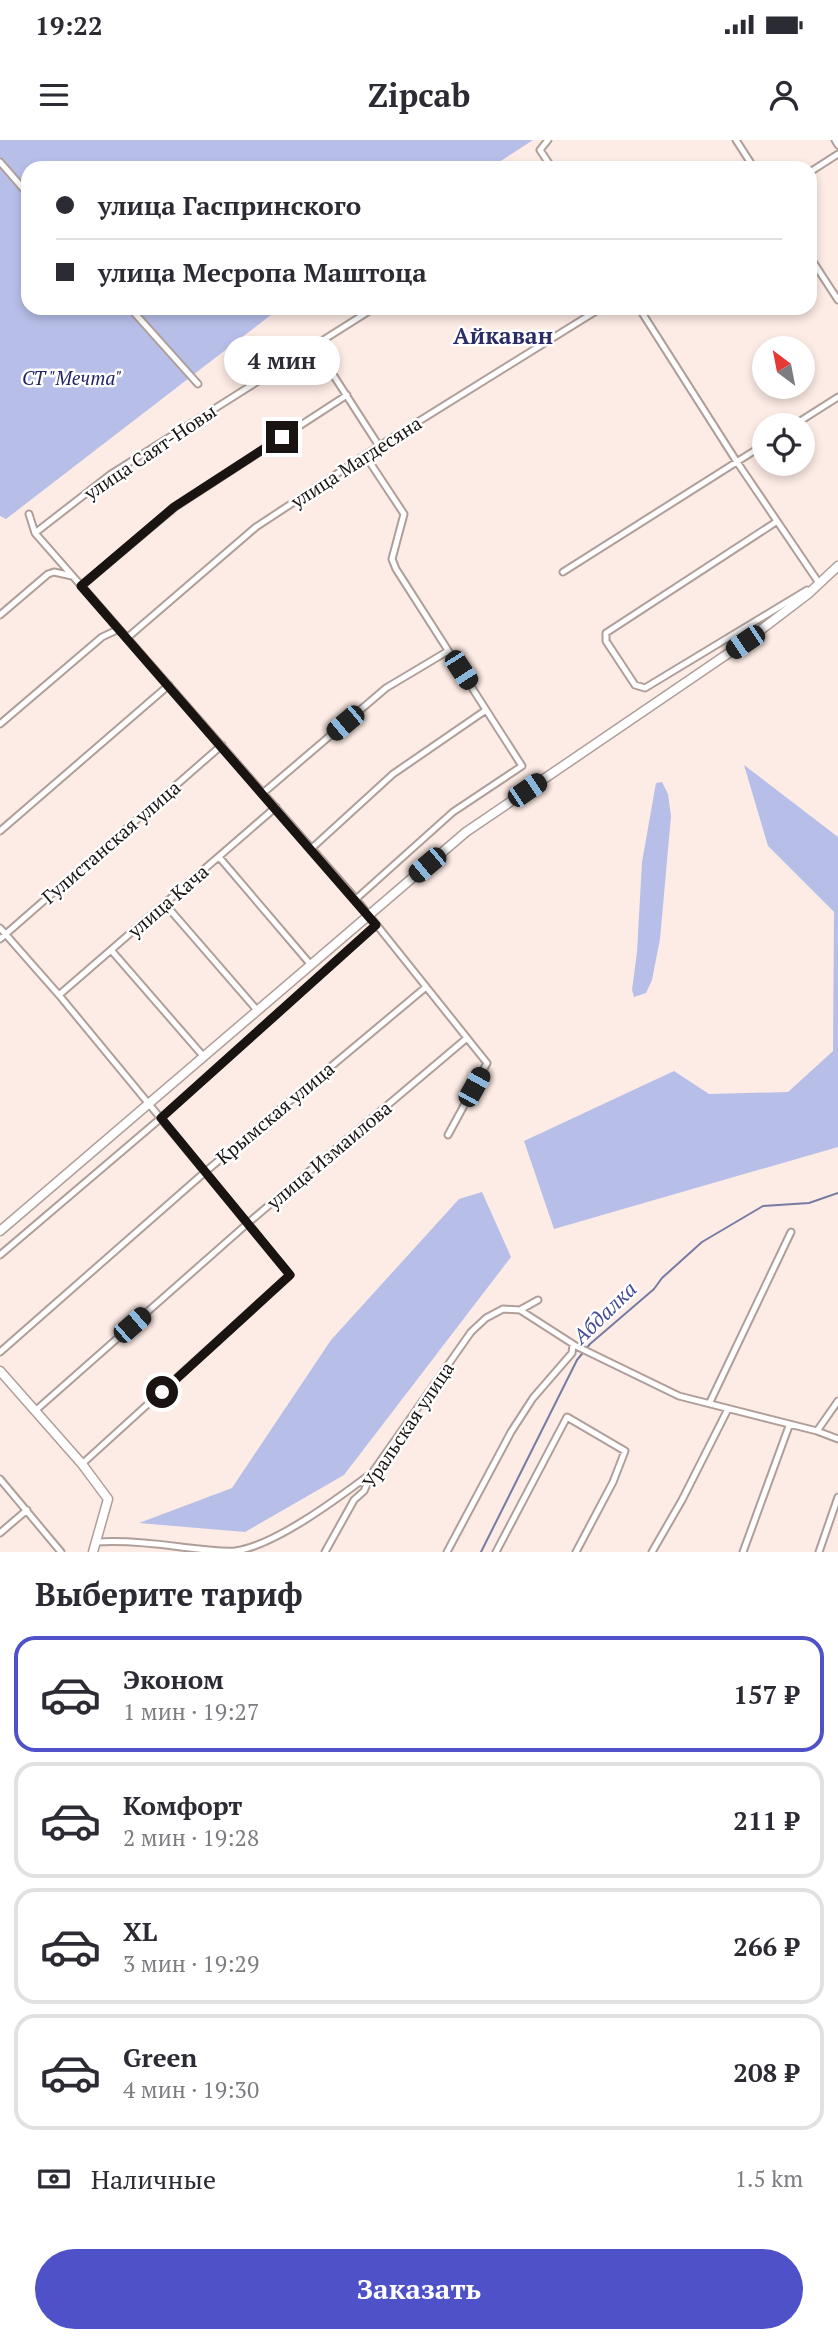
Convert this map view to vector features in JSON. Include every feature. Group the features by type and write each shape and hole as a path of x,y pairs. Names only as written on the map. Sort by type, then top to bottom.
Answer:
{"main road":[{"path":"0,1231 466,832 745,642 838,566"},
{"path":"0,1371 82,1464 108,1499 93,1552"}],"street":[{"path":"547,161 540,150 548,140"},
{"path":"736,140 750,161"},
{"path":"835,140 838,145"},
{"path":"817,168 838,154"},
{"path":"0,162 21,186"},
{"path":"817,268 838,300"},
{"path":"136,315 198,384"},
{"name":"улица Саят-Новы","path":"35,533 111,474 363,315"},
{"name":"улица Магдесяна","path":"127,638 256,527 379,446 590,315"},
{"path":"643,315 776,522 819,583 645,688 635,685 606,641 606,633 776,522"},
{"path":"314,345 379,446"},
{"path":"81,586 174,507 346,396"},
{"path":"813,413 838,397"},
{"path":"563,572 752,452"},
{"path":"356,899 453,811 522,766 396,569 392,559 404,514 365,455"},
{"path":"29,514 35,533 356,899 487,1063 448,1135"},
{"path":"0,615 48,574 54,572 73,577"},
{"path":"0,724 102,637 119,629"},
{"path":"263,793 386,688 448,651"},
{"path":"0,831 169,685"},
{"path":"312,848 393,774 486,710"},
{"name":"Гулистанская улица","path":"3,936 222,746"},
{"name":"улица Кача","path":"60,995 276,807"},
{"path":"219,856 311,965"},
{"path":"165,904 257,1010"},
{"path":"0,1255 161,1118 376,925"},
{"path":"0,928 3,936 60,995 290,1275 82,1464"},
{"path":"111,950 204,1057"},
{"name":"Крымская улица","path":"0,1352 205,1172 426,987"},
{"name":"улица Измаилова","path":"34,1411 248,1223 467,1038"},
{"path":"710,1402 791,1232"},
{"path":"537,1300 520,1310 575,1345 679,1396 710,1402 838,1439"},
{"name":"Уральская улица","path":"325,1552 354,1500 364,1491 372,1473 471,1332 486,1318 503,1309 520,1310"},
{"path":"447,1552 511,1432 533,1398 572,1353 575,1345"},
{"path":"817,1431 838,1401"},
{"path":"652,1552 729,1409"},
{"path":"496,1552 567,1417 625,1451 613,1482 576,1552"},
{"path":"743,1552 789,1426"},
{"path":"96,1542 128,1541 211,1550 235,1550 257,1545 330,1505 372,1473"},
{"path":"0,1479 61,1552"},
{"path":"819,1552 838,1497"},
{"path":"0,1533 27,1510"}],"green space":[{"name":"СТ \"Мечта\"","path":"0,140 533,140 501,161 21,161 21,315 271,315 6,519 0,516"},
{"path":"744,765 838,837 838,1147 554,1229 524,1141 674,1071 709,1094 788,1092 833,1051 834,912 768,846"},
{"path":"662,782 668,794 671,816 660,939 652,980 646,993 634,997 632,990 642,862 656,783"},
{"path":"482,1192 511,1257 344,1475 245,1532 139,1523 232,1488 331,1340 459,1199"}],"waterway":[{"name":"Абдалка","path":"481,1552 577,1360 590,1344 654,1289 662,1278 702,1242 763,1206 809,1203 838,1193"}],"district":[{"name":"Айкаван","path":"503,336"}],"route":[{"path":"162,1392 290,1275 161,1118 376,925 81,586 174,507 282,437"}]}
